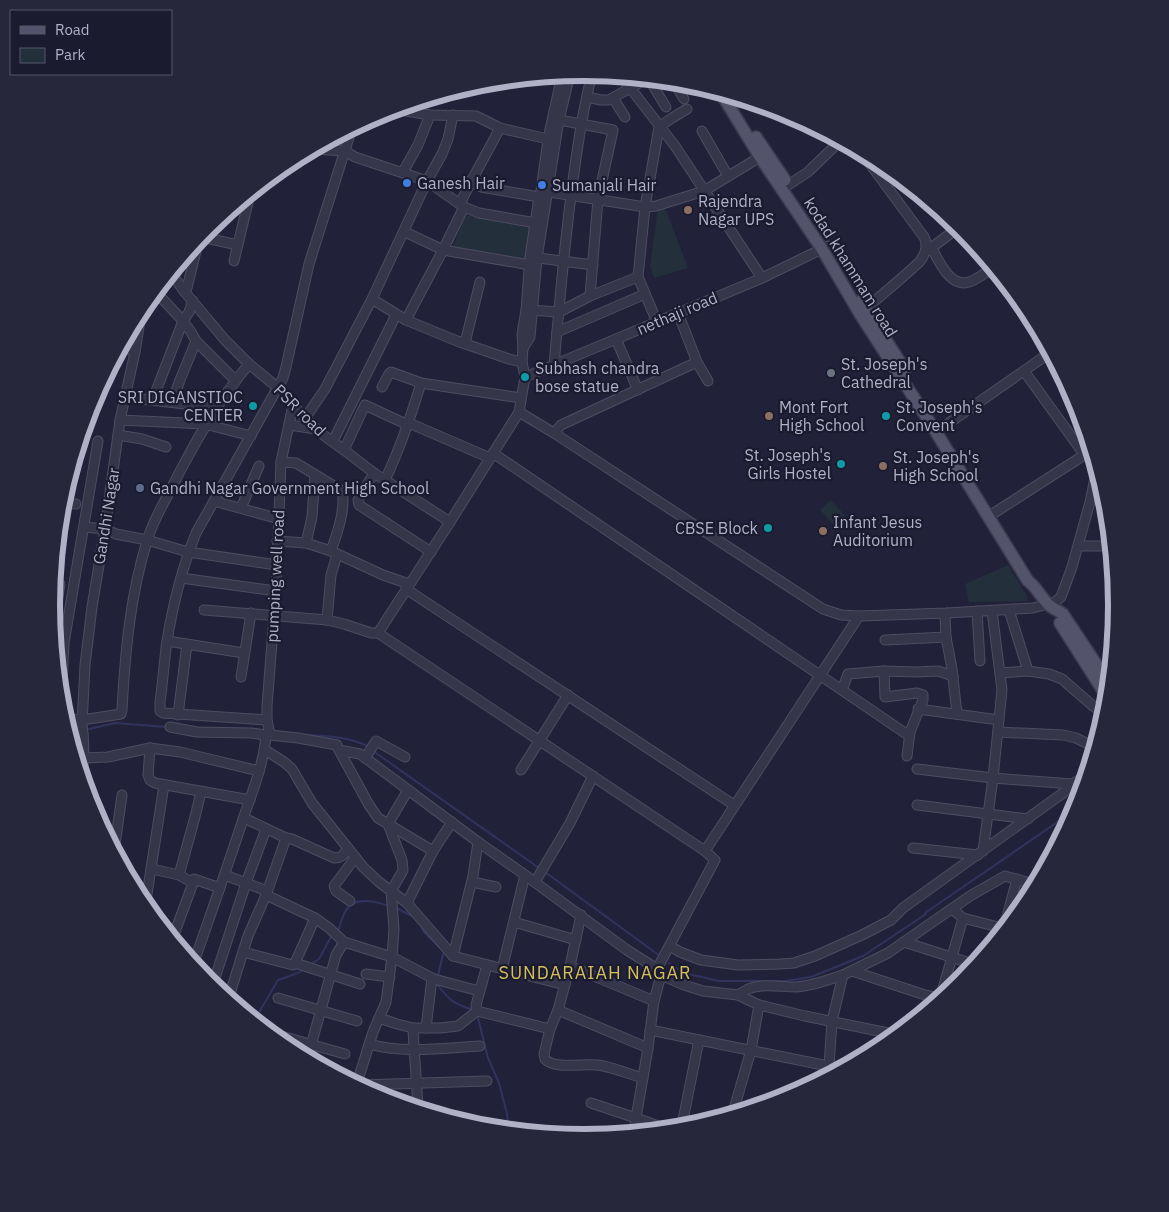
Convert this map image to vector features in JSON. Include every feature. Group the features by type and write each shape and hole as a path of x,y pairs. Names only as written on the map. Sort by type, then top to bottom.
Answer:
{"main road":[{"name":"kodad khammam road","path":"726,101 760,157 825,248"},
{"name":"kodad khammam road","path":"735,103 788,184 863,311 938,430 1028,580 1050,606"},
{"name":"kodad khammam road","path":"938,430 994,513 1034,577 1034,585"},
{"path":"1050,606 1058,609 1063,614 1105,676"},
{"path":"1050,606 1102,691"}],"street":[{"path":"554,365 571,196 581,124 590,81"},
{"path":"532,260 561,82"},
{"path":"378,633 519,412 525,377 522,362 523,348 530,337 529,310 532,260 536,223 543,193 548,139 568,82"},
{"path":"587,97 609,100 631,84"},
{"path":"628,85 675,146 762,278"},
{"path":"651,86 666,108"},
{"path":"678,90 684,99"},
{"path":"614,98 625,117"},
{"path":"657,322 638,277 645,207 659,127 687,109"},
{"path":"409,111 430,115 476,116 500,128 548,139"},
{"path":"404,172 418,145 430,115"},
{"path":"304,417 325,389 372,299 445,146 453,115"},
{"path":"556,120 613,130 598,199 590,296"},
{"path":"406,320 443,250 470,181 478,170 500,128"},
{"path":"702,132 728,176"},
{"path":"349,138 309,264 282,378 251,436 199,525 188,552 176,594 167,641 160,710 162,713 337,745 378,818 433,851"},
{"path":"788,184 808,172 835,146"},
{"path":"326,150 345,152 427,181 462,205 479,213 536,223"},
{"path":"470,181 481,187 598,199 645,207 656,206 704,191 760,157"},
{"path":"873,168 924,237 928,250 946,272 958,282 969,282 988,271"},
{"path":"234,261 247,205"},
{"path":"405,232 443,250 593,265"},
{"path":"863,311 916,265 928,250 952,232"},
{"path":"209,240 238,245"},
{"name":"nethaji road","path":"525,377 762,278 825,248"},
{"path":"184,291 187,288 196,254"},
{"path":"529,310 559,312 590,296 638,277"},
{"name":"PSR road","path":"175,278 225,340 249,364 278,387 316,429 374,473 450,522"},
{"path":"464,343 480,282"},
{"path":"557,332 645,294"},
{"path":"161,297 196,340 236,380"},
{"path":"372,299 406,320 464,343 522,362"},
{"path":"153,399 182,321 189,312 193,301"},
{"path":"678,313 697,362 708,380"},
{"path":"333,441 396,315"},
{"name":"Gandhi Nagar","path":"84,758 85,665 92,607 120,420 138,330"},
{"path":"616,339 638,390"},
{"path":"172,402 196,340"},
{"path":"128,349 135,352"},
{"path":"938,430 1045,356"},
{"path":"554,432 561,425 697,362"},
{"path":"74,723 83,727 120,714 122,710 124,667 133,601 147,540 205,424 249,364"},
{"path":"1024,371 1084,447"},
{"path":"382,387 392,372 421,383 521,398"},
{"path":"385,480 408,424 421,383"},
{"path":"125,397 153,399 215,409"},
{"name":"pumping well road","path":"196,958 225,875 265,750 268,731 267,706 276,590 281,462 293,405"},
{"path":"344,450 365,405 491,456 905,733 910,732"},
{"path":"519,412 554,432 823,609 841,615 947,613 1050,606 1060,596 1072,567 1094,482"},
{"path":"120,420 205,424 251,436"},
{"path":"289,425 316,429"},
{"path":"118,435 142,439 166,447"},
{"path":"63,663 64,643 98,442"},
{"path":"994,513 1086,453"},
{"path":"281,462 296,463 342,491 340,523 334,553 327,620"},
{"path":"241,508 259,466"},
{"path":"374,473 358,500 359,505 431,552"},
{"path":"306,543 312,517 315,475"},
{"path":"214,501 279,519"},
{"path":"70,504 76,504"},
{"path":"84,527 104,529 116,534 147,540 188,552 277,565"},
{"path":"277,541 306,543 334,553 408,587 734,805"},
{"path":"1078,546 1106,546"},
{"path":"181,578 276,590"},
{"path":"204,610 327,620 371,633 378,633 705,851 715,860 659,969 635,1128"},
{"path":"1008,610 1028,671"},
{"path":"977,611 980,661"},
{"path":"980,853 993,778 1002,690 992,611"},
{"path":"241,677 251,613"},
{"path":"947,613 945,616 946,638 957,714"},
{"path":"705,851 859,616"},
{"path":"885,640 946,638"},
{"path":"167,641 244,653"},
{"path":"178,715 187,644"},
{"path":"842,690 848,674 884,670 938,671 953,676"},
{"path":"884,670 885,697 917,693 922,694 923,697 910,732 907,756"},
{"path":"1000,673 1028,671 1049,674 1062,679 1099,710"},
{"path":"521,770 538,740 568,695"},
{"path":"918,710 999,720"},
{"path":"170,727 197,732 251,733 268,731"},
{"path":"998,732 1063,735 1076,738 1090,745"},
{"path":"339,750 360,754 369,752 376,741 404,757"},
{"path":"84,758 108,757 150,748 180,752 259,771"},
{"path":"150,748 148,775 150,780 155,783 250,800"},
{"path":"265,750 284,762 292,770 312,803 355,858 392,895 407,903 453,956 565,986"},
{"path":"369,752 408,790 478,842 525,874 627,950 684,985 703,991 738,995 759,1005 889,1033"},
{"path":"917,769 993,778 1072,784"},
{"path":"535,882 570,823 593,776"},
{"path":"670,946 701,960 738,965 794,963 839,946 890,920 903,908 1063,794 1079,779"},
{"path":"147,896 164,785"},
{"path":"388,824 408,790"},
{"path":"179,875 201,792"},
{"path":"116,841 122,795"},
{"path":"917,805 1028,819"},
{"path":"244,818 334,858 340,858 348,848"},
{"path":"407,903 433,851 452,822"},
{"path":"358,1078 386,1002 390,977 394,929 392,895 401,874 402,860 388,824"},
{"path":"215,978 266,829"},
{"path":"230,992 248,936 286,838"},
{"path":"453,956 472,882 478,842"},
{"path":"913,848 980,853"},
{"path":"350,901 336,891 334,886 355,858"},
{"path":"152,869 179,875 193,883"},
{"path":"502,969 525,874"},
{"path":"225,875 246,883 314,918 329,928 344,942 392,957 432,978 480,990"},
{"path":"738,995 749,989 766,986 798,986 843,975 888,953 970,896 1005,876 1030,883"},
{"path":"175,933 194,879 220,888"},
{"path":"1007,916 1016,879"},
{"path":"472,882 496,887"},
{"path":"952,909 963,918 998,928"},
{"path":"581,915 565,986 544,1054 545,1060 558,1065 597,1065 643,1078"},
{"path":"302,966 314,918"},
{"path":"944,987 963,918"},
{"path":"514,922 576,940"},
{"path":"309,1052 336,955 344,942"},
{"path":"904,942 969,963"},
{"path":"243,952 290,965 302,966 360,984"},
{"path":"477,1011 476,1005 487,964"},
{"path":"570,966 654,1001"},
{"path":"852,971 933,997"},
{"path":"366,974 390,977"},
{"path":"829,1066 832,1021 843,975"},
{"path":"426,1028 432,978"},
{"path":"278,998 357,1021"},
{"path":"734,1109 751,1050 759,1005"},
{"path":"558,1010 648,1048"},
{"path":"379,1018 413,1028 440,1028 458,1026 477,1011"},
{"path":"477,1011 550,1030"},
{"path":"413,1028 418,1104"},
{"path":"650,1030 834,1067"},
{"path":"289,1039 344,1054"},
{"path":"683,1121 699,1040"},
{"path":"369,1044 385,1049 414,1050 480,1046"},
{"path":"371,1084 487,1081"},
{"path":"591,1103 656,1125"}],"green space":[{"path":"658,206 666,210 688,268 654,278 650,267"},
{"path":"465,215 531,228 526,260 453,247"},
{"path":"831,500 848,519 837,529 820,510"},
{"path":"1008,565 1027,596 1027,601 969,602 965,584"}],"waterway":[{"path":"85,730 115,723 167,727"},
{"path":"303,735 345,739 369,747"},
{"path":"373,751 539,868"},
{"path":"669,963 684,973 719,981 786,981 811,977 863,956 1064,817"},
{"path":"545,872 660,956"},
{"path":"338,931 345,912 353,903 371,901 389,906"},
{"path":"396,908 414,917"},
{"path":"420,924 424,932 439,947"},
{"path":"311,964 319,959 331,937"},
{"path":"438,975 443,950"},
{"path":"257,1015 278,980 303,970"},
{"path":"436,983 452,1001 474,1010"},
{"path":"478,1018 488,1058 499,1083 508,1124"}],"place":[{"name":"Ganesh Hair","path":"407,183"},
{"name":"Sumanjali Hair","path":"542,185"},
{"name":"Rajendra Nagar UPS","path":"688,210"},
{"name":"St. Joseph's Cathedral","path":"831,373"},
{"name":"Subhash chandra bose statue","path":"525,377"},
{"name":"SRI DIGANSTIOC CENTER","path":"253,406"},
{"name":"Mont Fort High School","path":"769,416"},
{"name":"St. Joseph's Convent","path":"886,416"},
{"name":"St. Joseph's Girls Hostel","path":"841,464"},
{"name":"St. Joseph's High School","path":"883,466"},
{"name":"Gandhi Nagar Government High School","path":"140,488"},
{"name":"CBSE Block","path":"768,528"},
{"name":"Infant Jesus Auditorium","path":"823,531"}],"district":[{"name":"SUNDARAIAH NAGAR","path":"595,972"}]}
